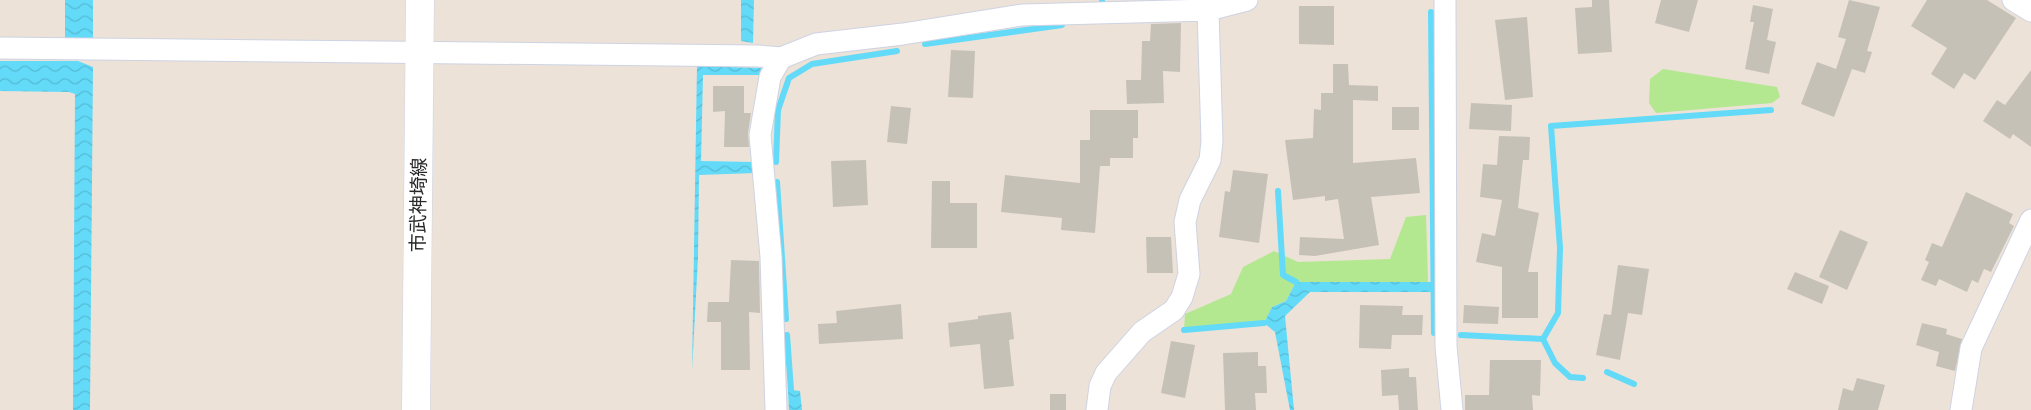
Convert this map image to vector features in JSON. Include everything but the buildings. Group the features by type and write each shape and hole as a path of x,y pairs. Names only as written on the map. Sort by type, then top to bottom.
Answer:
{"main road":[{"name":"市武神埼線","path":"416,410 420,0"}],"street":[{"path":"0,48 758,56 781,58 816,44 903,34 1022,15 1091,8 1208,10 1247,0"},
{"path":"1446,0 1446,346 1452,410"},
{"path":"2013,0 2031,11"},
{"path":"1097,410 1100,386 1106,373 1142,332 1174,310 1182,297 1189,274 1185,222 1190,200 1210,160 1212,141 1208,10"},
{"path":"776,410 772,257 760,135 770,77 781,58"},
{"path":"1961,410 1972,348 2031,220"}],"green space":[{"path":"1663,69 1777,87 1780,97 1772,103 1656,113 1649,103 1650,79"},
{"path":"1426,215 1428,282 1296,282 1286,301 1272,307 1264,323 1184,330 1185,314 1231,294 1243,267 1274,251 1298,262 1390,259 1406,217"}],"water":[{"path":"65,0 93,0 93,38 65,38"},
{"path":"741,0 754,0 753,43 741,41"},
{"path":"0,61 78,61 93,67 90,410 73,410 75,94 69,92 0,91"},
{"path":"697,66 761,68 760,75 703,75 701,161 754,162 755,173 699,175 698,257 692,371"},
{"path":"1296,282 1438,282 1437,292 1310,292 1285,316 1294,410 1290,410 1275,332 1264,323 1272,307 1286,301"},
{"path":"788,391 800,391 802,410 789,410"}],"waterway":[{"path":"1431,12 1434,333"},
{"path":"925,44 1062,25"},
{"path":"776,162 778,110 789,78 812,64 897,51"},
{"path":"1543,339 1558,313 1560,248 1551,126 1771,110"},
{"path":"777,182 786,319"},
{"path":"1278,191 1283,275 1296,282"},
{"path":"1184,330 1264,323"},
{"path":"787,335 791,390"},
{"path":"1461,335 1543,339 1555,363 1570,377 1583,378"},
{"path":"1607,372 1634,384"}]}
